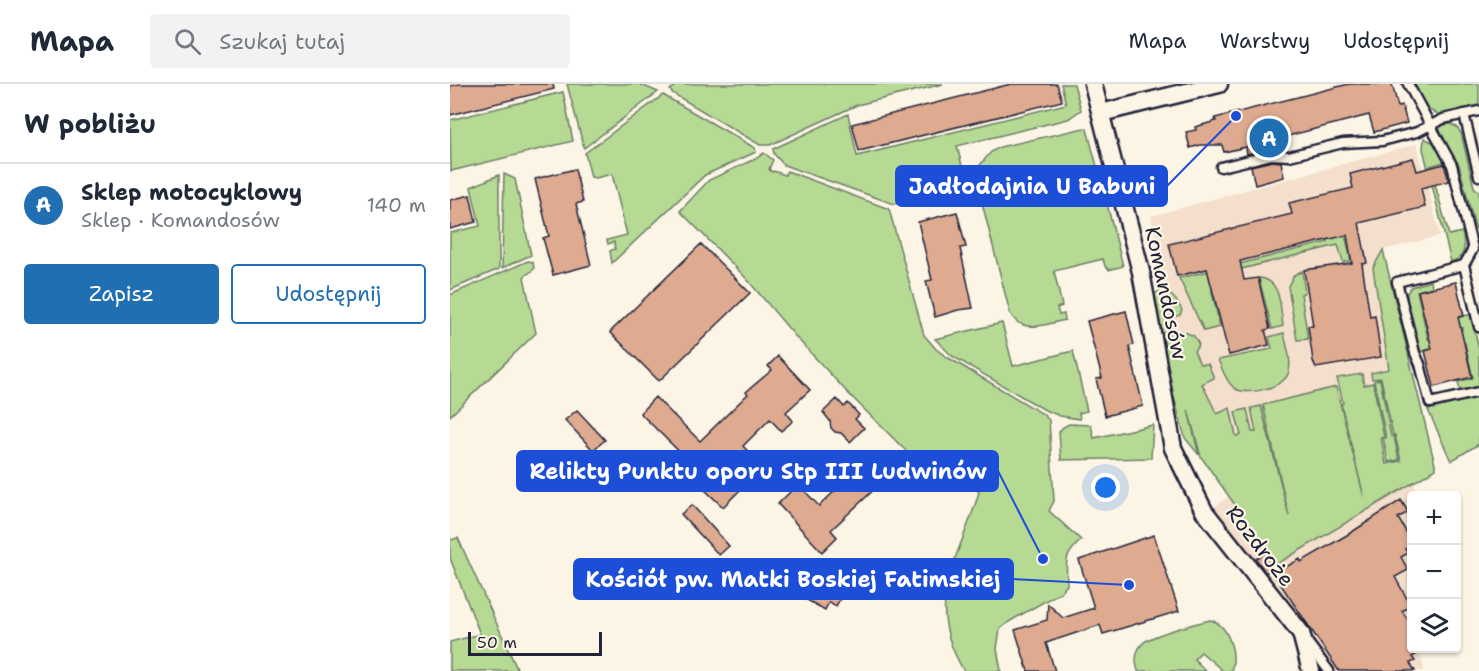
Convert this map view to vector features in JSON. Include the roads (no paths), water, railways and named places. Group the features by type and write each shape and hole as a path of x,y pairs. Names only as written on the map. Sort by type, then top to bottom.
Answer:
{"street":[{"name":"Komandosów","path":"1093,84 1141,272 1173,448"},
{"path":"1101,113 1219,84"},
{"name":"Rozdroże","path":"1173,448 1204,511 1301,633 1311,671"}],"lane":[{"path":"1408,84 1453,168 1476,248 1464,266 1397,282 1414,353 1420,364 1430,404 1479,392"},
{"path":"1221,167 1272,155 1289,156 1343,143 1382,141 1407,135 1443,119 1479,111"},
{"path":"1464,114 1479,176"},
{"path":"1464,266 1479,327"},
{"path":"1301,633 1329,671"}],"place":[{"name":"Jadłodajnia U Babuni","path":"1236,116"},
{"name":"Sklep motocyklowy","path":"1269,138"},
{"name":"Relikty Punktu oporu Stp III Ludwinów","path":"1043,559"},
{"name":"Kościół pw. Matki Boskiej Fatimskiej","path":"1129,585"}]}
